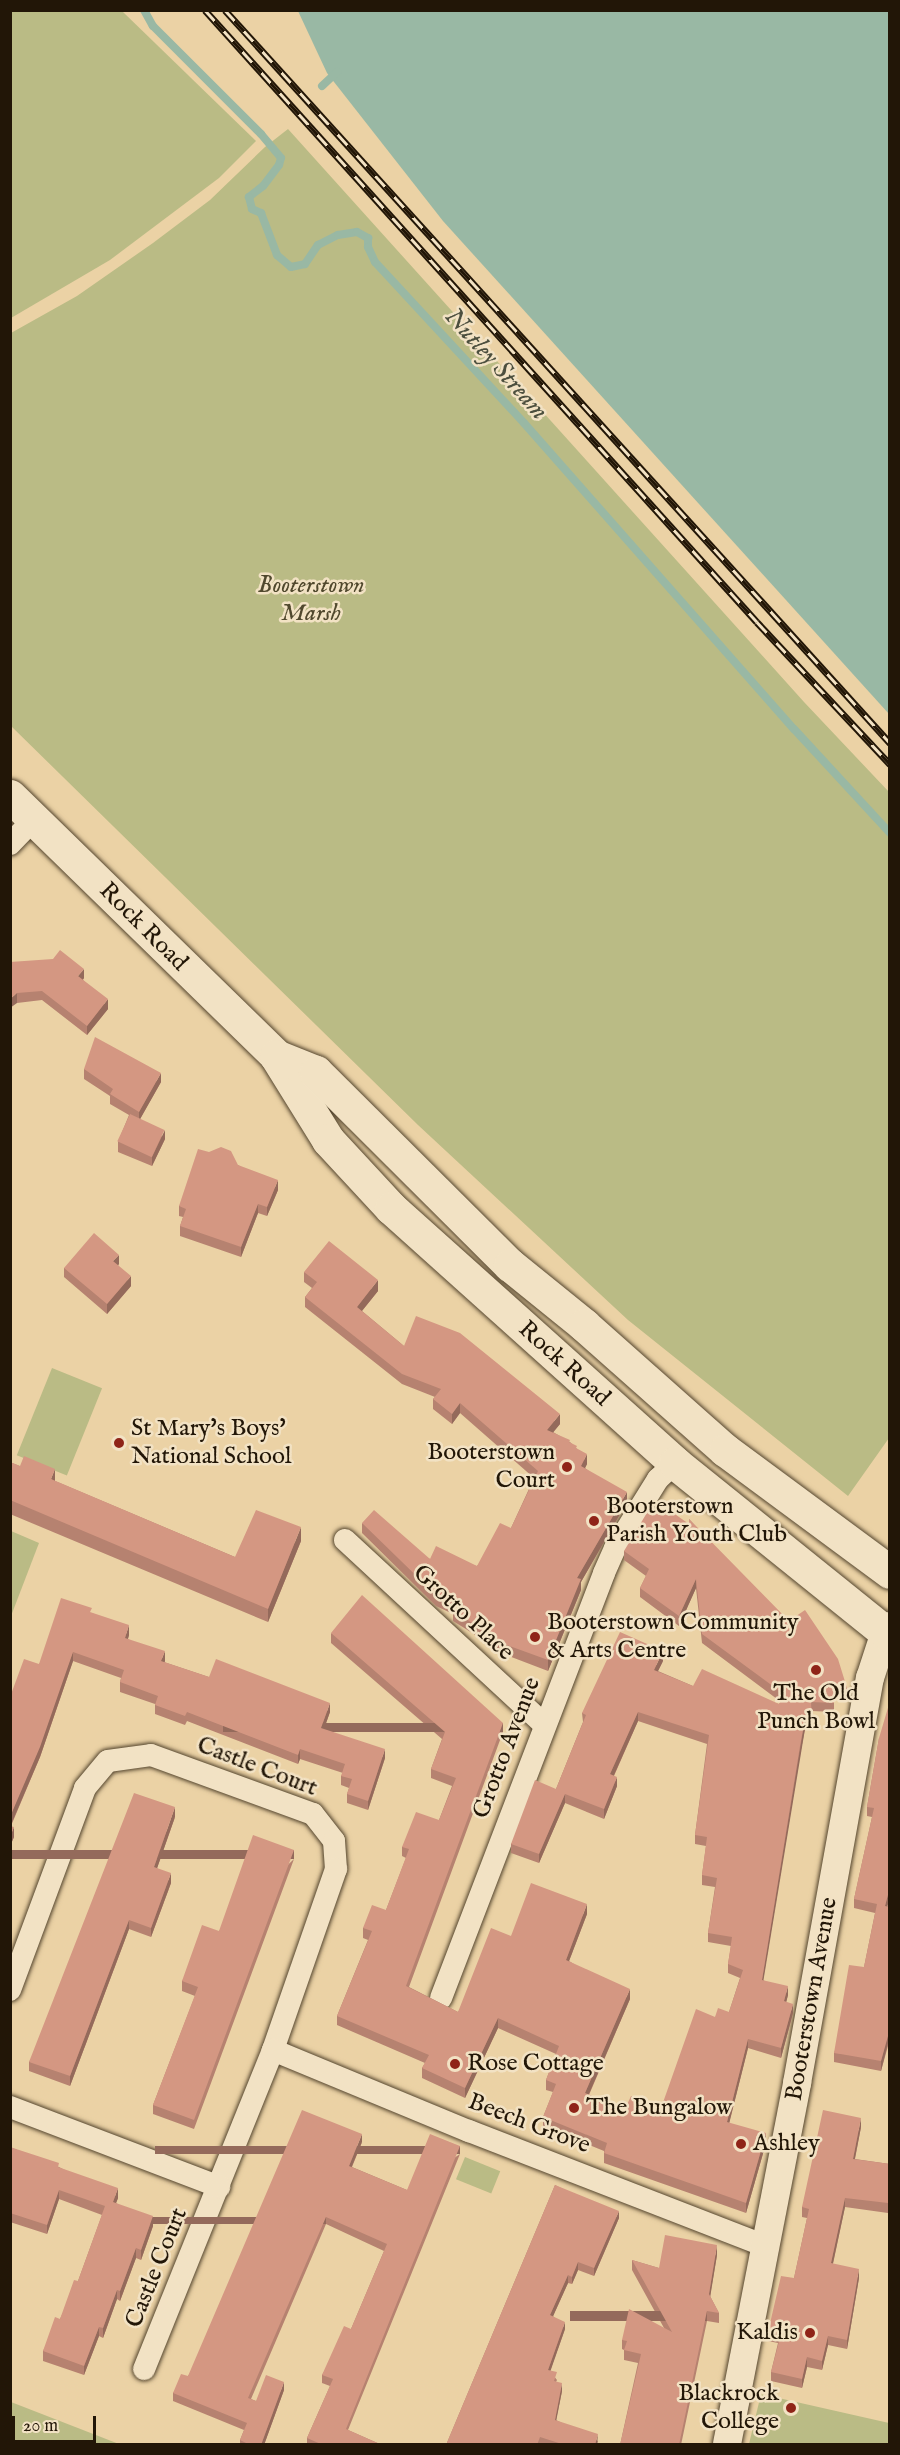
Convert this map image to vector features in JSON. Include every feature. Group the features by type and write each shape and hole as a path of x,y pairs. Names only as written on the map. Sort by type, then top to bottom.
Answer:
{"main road":[{"name":"Rock Road","path":"10,796 276,1056 328,1140 391,1208 675,1463 888,1631"},
{"name":"Rock Road","path":"276,1056 316,1072 510,1265 584,1325 725,1450 890,1572"}],"street":[{"path":"10,844 34,819"},
{"name":"Grotto Avenue","path":"441,1998 615,1548 658,1479 675,1463"},
{"name":"Grotto Place","path":"345,1540 545,1725"},
{"name":"Booterstown Avenue","path":"727,2445 766,2246 870,1678 888,1631"},
{"name":"Castle Court","path":"10,1990 85,1788 108,1761 151,1755 313,1814 334,1841 336,1869 273,2050 144,2369"},
{"name":"Beech Grove","path":"273,2050 470,2131 766,2246"},
{"name":"Castle Court","path":"10,2107 219,2187"}],"green space":[{"path":"11,10 122,11 256,141 219,178 110,260 11,318"},
{"name":"Booterstown Marsh","path":"288,129 804,702 889,792 889,1438 848,1496 628,1320 418,1125 11,726 11,333 77,296 153,243 210,200 265,147"},
{"path":"52,1368 102,1388 67,1475 17,1455"},
{"path":"11,1531 39,1543 11,1616"},
{"path":"465,2157 500,2171 491,2193 456,2179"},
{"name":"Blackrock College","path":"761,2394 889,2423 889,2444 749,2444"},
{"path":"11,2402 119,2444 11,2444"}],"shaded area":[{"path":"298,11 889,11 889,714 443,221 327,73"}],"building":[{"path":"60,950 84,969 78,976 108,999 87,1026 42,991 17,993 10,999 10,962 53,959"},
{"path":"95,1037 161,1073 139,1112 110,1094 113,1089 84,1069"},
{"path":"130,1114 164,1130 152,1157 117,1141"},
{"path":"221,1147 231,1151 238,1165 278,1180 267,1207 258,1204 241,1247 180,1226 186,1209 179,1206 198,1149 209,1152"},
{"path":"94,1233 119,1255 113,1261 131,1276 107,1304 64,1268"},
{"path":"329,1241 378,1280 357,1307 404,1346 416,1316 460,1333 560,1414 547,1430 570,1440 569,1442 577,1446 576,1448 587,1454 581,1466 627,1492 577,1578 581,1579 548,1660 493,1640 495,1637 453,1611 456,1605 436,1595 362,1523 374,1510 430,1559 436,1546 477,1566 500,1523 511,1528 538,1471 460,1403 452,1414 433,1399 441,1389 402,1374 305,1297 317,1282 304,1272"},
{"path":"24,1456 55,1469 51,1479 235,1557 256,1510 301,1527 268,1609 10,1500 10,1462 20,1466"},
{"path":"659,1503 689,1524 689,1519 789,1621 805,1610 838,1659 847,1688 834,1690 834,1703 811,1702 812,1721 805,1719 762,1980 788,1986 784,2001 793,2004 781,2048 748,2039 727,2122 766,2133 746,2203 604,2153 607,2143 543,2117 556,2084 546,2080 559,2046 498,2018 465,2088 422,2068 429,2055 337,2016 372,1931 363,1928 372,1905 386,1910 409,1849 402,1847 416,1812 439,1820 456,1778 431,1769 445,1732 331,1633 362,1595 503,1723 406,1986 458,2012 491,1928 511,1936 531,1883 587,1904 566,1960 630,1989 585,2093 625,2109 631,2096 660,2111 696,2009 715,2017 718,2008 729,2012 743,1970 728,1964 732,1937 708,1933 717,1878 702,1875 707,1837 695,1835 709,1735 638,1712 610,1774 617,1777 604,1809 565,1794 539,1854 511,1844 535,1780 556,1789 586,1715 582,1713 620,1632 663,1651 654,1670 693,1686 702,1669 779,1704 785,1695 702,1634 696,1579 679,1616 640,1588 649,1569 624,1551 651,1506 655,1509"},
{"path":"61,1598 92,1608 90,1612 129,1625 125,1638 165,1651 161,1661 209,1677 216,1659 330,1703 321,1728 385,1749 368,1801 347,1794 352,1779 341,1776 345,1764 300,1749 298,1755 187,1712 185,1716 155,1705 158,1696 120,1682 124,1670 73,1652 40,1747 10,1817 10,1697 24,1659 39,1664"},
{"path":"890,1701 890,1887 885,1906 890,1907 890,2029 881,2061 834,2053 849,1965 864,1967 877,1904 854,1899 874,1808 867,1807 879,1738"},
{"path":"134,1793 175,1807 154,1867 171,1873 151,1928 129,1920 70,2076 29,2062"},
{"path":"253,1835 294,1850 194,2120 153,2105 198,1987 182,1981 202,1925 219,1931"},
{"path":"302,2110 362,2134 349,2166 407,2190 430,2134 460,2146 346,2429 382,2445 323,2445 307,2438 333,2379 322,2375 344,2326 351,2329 387,2244 326,2217 248,2398 256,2401 266,2375 284,2382 261,2445 250,2445 240,2440 247,2423 173,2393 181,2374 188,2376"},
{"path":"823,2110 861,2118 853,2159 890,2164 890,2194 888,2203 845,2198 831,2263 859,2269 847,2340 828,2336 822,2361 807,2357 802,2379 771,2372 781,2334 768,2332 781,2276 794,2278 809,2209 802,2207"},
{"path":"10,2147 59,2163 58,2167 118,2188 113,2202 153,2216 141,2250 136,2248 120,2291 117,2290 103,2328 99,2327 84,2366 43,2351 55,2317 60,2319 74,2280 78,2281 105,2206 59,2190 47,2225 10,2213"},
{"path":"555,2185 619,2211 594,2268 578,2262 572,2277 568,2275 550,2315 565,2322 548,2370 557,2372 554,2381 562,2383 555,2420 598,2434 595,2445 565,2445 540,2437 537,2445 446,2445"},
{"path":"665,2235 717,2245 709,2294 719,2313 707,2311 679,2445 620,2445 641,2354 624,2350 627,2341 622,2340 629,2309 672,2332 632,2260 659,2268"}],"waterway":[{"name":"Nutley Stream","path":"144,10 153,26 261,134 281,158 279,165 263,186 249,197 252,209 261,213 277,255 291,267 305,264 318,245 338,235 357,232 368,238 368,247 375,262 524,423 794,729 890,833"},
{"path":"322,86 337,72"}],"railway":[{"path":"205,10 757,622 890,764"},
{"path":"225,10 890,743"}],"place":[{"name":"St Mary's Boys' National School","path":"119,1443"},
{"name":"Booterstown Court","path":"567,1467"},
{"name":"Booterstown Parish Youth Club","path":"594,1521"},
{"name":"Booterstown Community & Arts Centre","path":"535,1637"},
{"name":"The Old Punch Bowl","path":"816,1670"},
{"name":"Rose Cottage","path":"455,2064"},
{"name":"The Bungalow","path":"574,2108"},
{"name":"Ashley","path":"741,2144"},
{"name":"Kaldis","path":"810,2333"},
{"name":"Blackrock College","path":"791,2408"}]}
